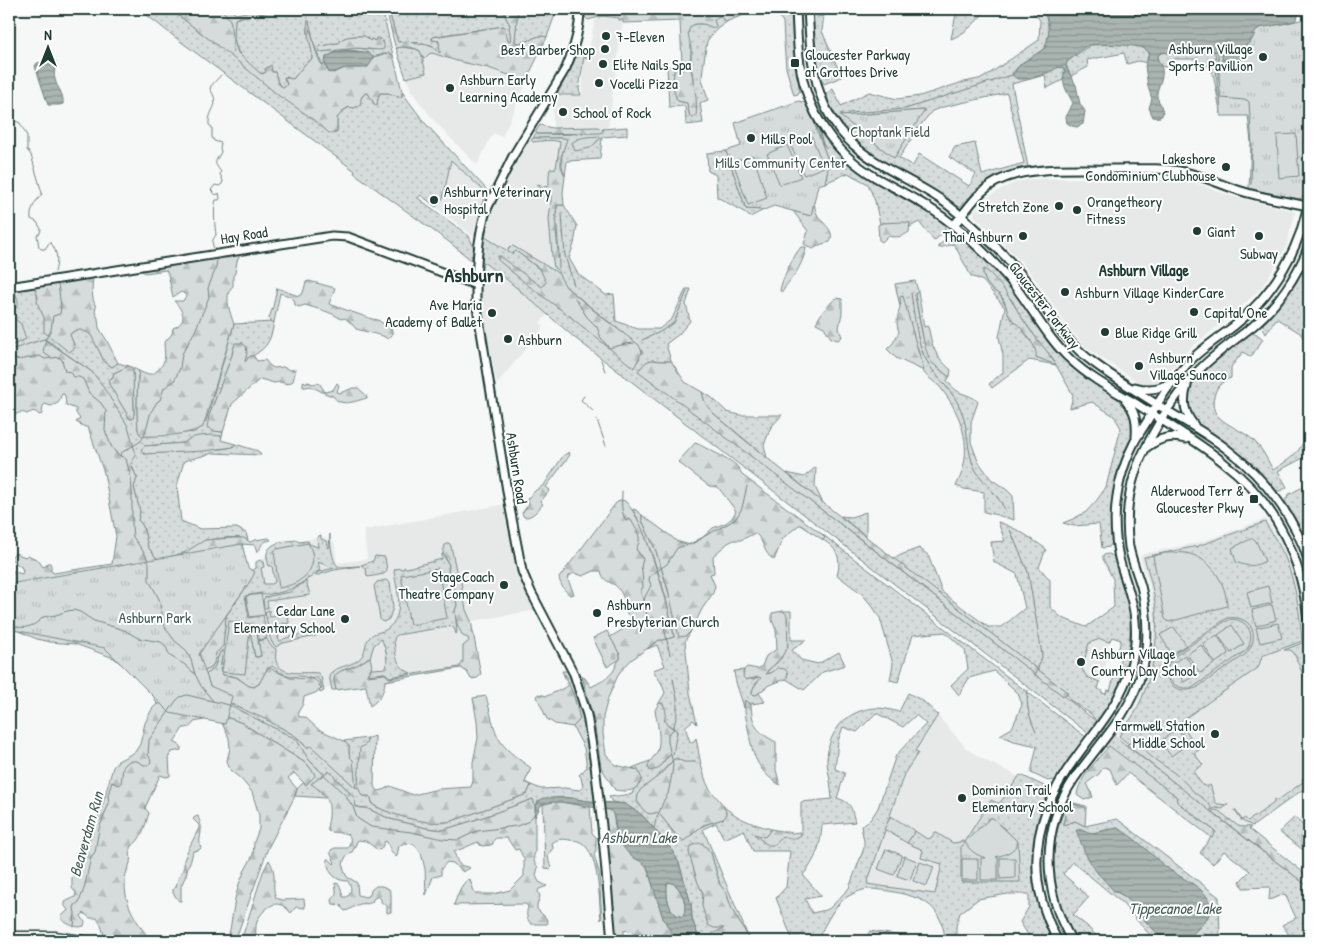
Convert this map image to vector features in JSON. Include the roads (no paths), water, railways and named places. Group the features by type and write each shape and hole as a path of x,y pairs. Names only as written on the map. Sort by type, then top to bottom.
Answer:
{"main road":[{"name":"Ashburn Road","path":"580,9 577,37 566,68 513,156 486,211 480,240 476,285 478,314 519,560 528,584 569,663 590,727 608,886 612,941"},
{"name":"Gloucester Parkway","path":"796,9 799,58 805,88 818,119 833,141 846,156 864,170 925,204 954,225 982,250 1016,288 1056,344 1082,370 1195,442 1242,478 1257,494 1276,520 1292,551 1306,597 1309,631"},
{"name":"Gloucester Parkway","path":"808,9 811,58 825,106 836,124 854,146 868,158 940,200 962,216 995,246 1012,265 1063,334 1077,350 1094,364 1202,432 1237,457 1277,498 1295,529 1309,562"},
{"path":"954,225 980,193 995,182 1020,173 1048,170 1176,170 1203,176 1247,193 1308,206"},
{"path":"1125,384 1143,390 1151,390 1168,384 1211,342 1234,326 1256,306 1287,264 1302,229 1309,198"},
{"name":"Hay Road","path":"9,287 332,236 348,237 476,285"},
{"path":"1072,941 1059,915 1053,895 1049,867 1051,839 1056,818 1069,788 1113,729 1129,704 1142,669 1147,636 1146,612 1140,583 1131,556 1127,522 1130,491 1138,462 1161,421 1189,380 1209,360 1269,310 1297,270 1309,245"},
{"path":"1058,941 1048,921 1039,888 1037,857 1039,834 1044,814 1055,788 1114,706 1126,682 1134,650 1135,629 1133,606 1120,560 1115,526 1116,499 1127,458 1135,440 1179,374"},
{"path":"1189,380 1185,394 1185,408 1189,419 1202,432"},
{"path":"1118,393 1135,414 1137,424 1135,440"},
{"path":"1145,449 1166,437 1177,437 1195,442"},
{"path":"9,936 55,936 87,941"}],"water":[{"path":"1041,9 1298,9 1299,14 1295,21 1259,28 1251,41 1239,50 1241,61 1232,57 1222,62 1222,54 1218,51 1172,54 1163,52 1159,54 1157,58 1162,68 1162,73 1157,97 1163,114 1158,117 1153,117 1149,108 1152,99 1145,66 1149,53 1144,48 1093,44 1087,46 1067,62 1066,65 1076,85 1080,104 1085,111 1083,124 1077,127 1067,123 1066,117 1073,103 1064,84 1065,71 1063,68 1058,67 1045,74 1028,78 1018,79 1012,75 1021,64 1045,48 1048,23"},
{"path":"336,52 367,52 373,57 372,61 368,67 346,68 329,73 325,64 326,57"},
{"path":"56,61 54,77 62,96 63,104 48,105 35,66 37,63"},
{"name":"Ashburn Lake","path":"543,798 575,798 579,800 625,804 642,815 671,849 679,863 691,904 692,919 700,941 676,941 663,918 647,867 631,856 623,847 617,833 614,816 610,810 552,802 541,805 535,817 536,806","holes":["669,882 677,887 685,902 682,917 677,915 669,904 667,884"]},
{"name":"Tippecanoe Lake","path":"1117,828 1143,846 1166,867 1196,886 1206,895 1211,906 1208,917 1185,941 1165,941 1145,921 1137,908 1124,896 1113,890 1095,870 1085,853 1076,830 1093,833"}],"waterway":[{"path":"223,9 231,24 233,53"},
{"path":"9,11 12,23 11,66 15,89 14,104 10,116 20,123 27,136 27,150 31,155 42,193 33,207 31,219 37,222 41,229 37,235 39,247 45,249 51,243 55,250 57,261 55,272"},
{"path":"1215,51 1218,94 1221,98 1247,100 1249,102 1252,147 1251,184"},
{"path":"215,250 213,244 216,235 214,217 216,200 220,198 219,193 216,195 211,190 215,185 219,186 222,184 223,181 216,162 221,152 221,143 214,141 212,127 209,125 210,115 215,104 210,89 221,75"},
{"path":"840,114 905,109 1012,75"},
{"path":"818,127 826,148"},
{"path":"562,214 565,256 574,285"},
{"path":"120,456 121,453 141,441 151,412 160,400 164,388 174,381 180,368 182,354 195,331 209,297 208,288 216,268 217,258"},
{"path":"51,358 43,352 46,338 51,330 53,316 60,314 58,283"},
{"path":"642,340 674,323 687,291"},
{"path":"911,293 916,330 924,356 958,403 964,417 970,455 975,469 1006,512"},
{"path":"575,298 587,317 597,327 601,338 609,348 634,343"},
{"path":"9,358 21,359 40,356 45,359 59,357 62,360 65,371 71,372 74,377 83,379 89,393 101,403 106,411 105,430 111,446 117,454 126,459 131,478 133,537 149,563 149,580 159,599 165,627 174,640 186,650 195,674"},
{"path":"601,360 605,371"},
{"path":"584,396 581,400 593,411"},
{"path":"597,420 606,446"},
{"path":"670,655 663,622 654,623 647,615 645,608 645,597 651,585 650,576 667,564 677,548 690,544 737,517 742,508 747,486"},
{"path":"622,491 624,517 626,521 631,520 639,537 636,549 643,559 641,567 643,587 641,594 644,600"},
{"path":"1304,494 1309,519"},
{"path":"1010,530 1028,572 1042,657 1035,676"},
{"path":"9,622 17,627 27,627 43,617 74,610 94,621 124,630 138,638 161,642 165,645 170,656 184,664 195,674 201,686 213,701"},
{"path":"657,818 668,794 672,774 673,764 668,734 673,730 677,714 677,699 673,678"},
{"path":"1028,690 1027,701 1036,732"},
{"name":"Beaverdam Run","path":"74,927 75,905 79,902 84,889 91,857 95,852 99,829 109,803 108,795 112,782 118,785 121,784 123,767 129,761 137,761 144,765 148,765 151,762 148,755 149,740 176,701 180,697 187,695 229,705 296,739 309,760 345,795 353,807 357,818 371,827 458,840 477,831 517,826 527,822 535,812"},
{"path":"654,828 656,820"}],"place":[{"name":"7-Eleven","path":"606,36"},
{"name":"Best Barber Shop","path":"605,49"},
{"name":"Ashburn Village Sports Pavillion","path":"1263,57"},
{"name":"Gloucester Parkway at Grottoes Drive","path":"795,63"},
{"name":"Elite Nails Spa","path":"603,64"},
{"name":"Vocelli Pizza","path":"599,83"},
{"name":"Ashburn Early Learning Academy","path":"450,88"},
{"name":"School of Rock","path":"563,112"},
{"name":"Mills Pool","path":"751,138"},
{"name":"Lakeshore Condominium Clubhouse","path":"1226,167"},
{"name":"Ashburn Veterinary Hospital","path":"434,200"},
{"name":"Stretch Zone","path":"1059,206"},
{"name":"Orangetheory Fitness","path":"1077,210"},
{"name":"Giant","path":"1197,231"},
{"name":"Thai Ashburn","path":"1023,236"},
{"name":"Subway","path":"1259,236"},
{"name":"Ashburn Village KinderCare","path":"1065,292"},
{"name":"Capital One","path":"1194,312"},
{"name":"Ave Maria Academy of Ballet","path":"492,313"},
{"name":"Blue Ridge Grill","path":"1105,332"},
{"name":"Ashburn","path":"508,339"},
{"name":"Ashburn Village Sunoco","path":"1139,366"},
{"name":"Alderwood Terr & Gloucester Pkwy","path":"1254,499"},
{"name":"StageCoach Theatre Company","path":"504,585"},
{"name":"Ashburn Presbyterian Church","path":"597,613"},
{"name":"Cedar Lane Elementary School","path":"345,619"},
{"name":"Ashburn Village Country Day School","path":"1081,662"},
{"name":"Farmwell Station Middle School","path":"1215,734"},
{"name":"Dominion Trail Elementary School","path":"962,798"}],"district":[{"name":"Ashburn Village","path":"1144,270"},
{"name":"Ashburn","path":"474,274"}],"park label":[{"name":"Choptank Field","path":"890,131"},
{"name":"Mills Community Center","path":"781,162"},
{"name":"Ashburn Park","path":"155,617"}]}
